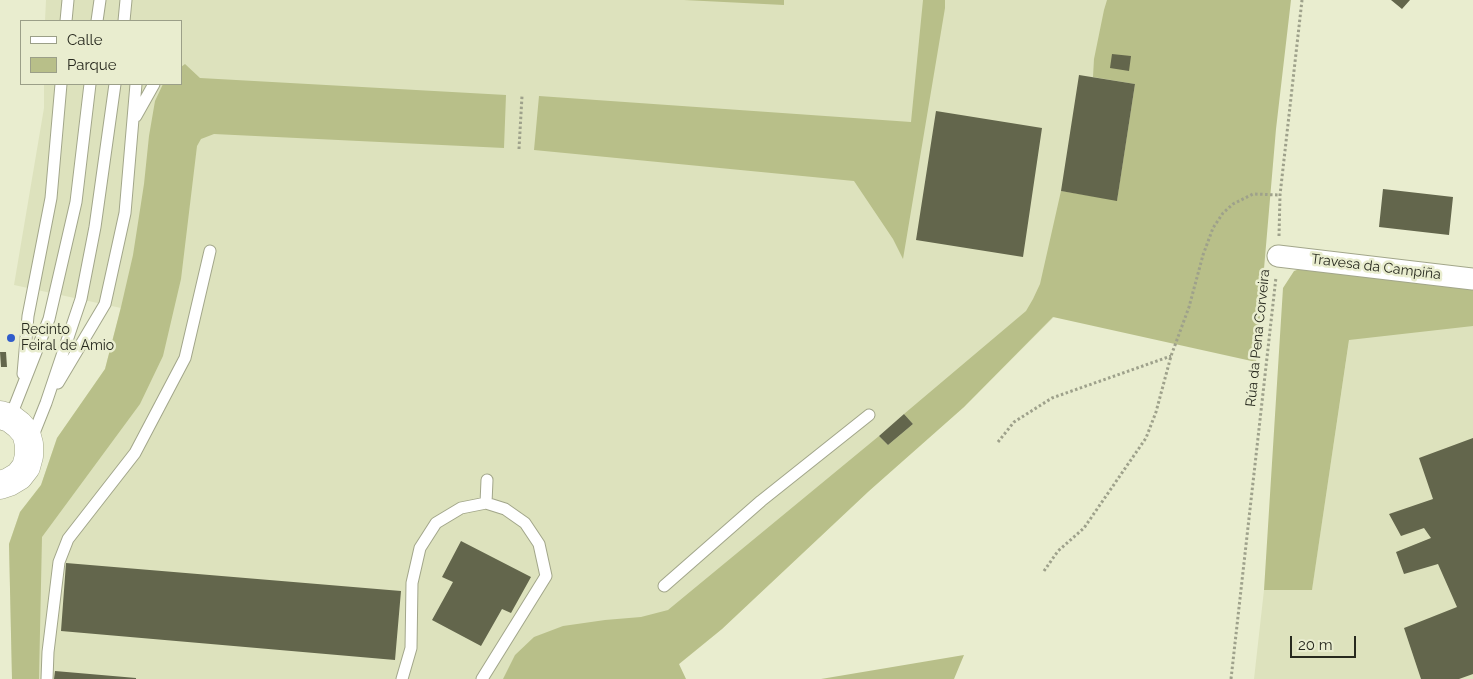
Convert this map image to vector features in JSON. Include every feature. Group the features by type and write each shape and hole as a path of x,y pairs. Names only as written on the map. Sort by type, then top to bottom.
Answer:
{"street":[{"name":"Travesa da Campiña","path":"1278,256 1473,279"},
{"path":"2,490 19,476 26,467 29,456 29,444 26,434 19,425 5,417"}],"lane":[{"path":"66,20 68,0"},
{"path":"97,20 100,0"},
{"path":"124,20 126,0"},
{"path":"22,385 28,316 51,198 61,85"},
{"path":"5,417 22,385 49,319 76,202 90,85"},
{"path":"29,444 46,404 81,299 95,227 115,85"},
{"path":"46,404 104,304 125,213 136,85"},
{"path":"134,120 153,85"},
{"path":"47,679 48,652 59,562 68,539 135,453 185,358 210,251"},
{"path":"664,586 761,501 869,416"},
{"path":"486,504 487,480"},
{"path":"402,679 411,648 412,583 420,548 436,523 461,508 486,504 505,509 525,523 539,544 546,576 482,679"}],"path":[{"name":"Rúa da Pena Corveira","path":"1231,679 1278,256 1280,195 1302,0"},
{"path":"519,149 522,96"},
{"path":"1044,571 1058,551 1084,528 1146,438 1163,390 1171,356 1189,307 1204,254 1213,228 1223,212 1233,204 1253,194 1280,195"},
{"path":"998,442 1014,422 1052,398 1171,356"}],"shaded area":[{"name":"Recinto Feiral de Amio","path":"46,0 1219,0 1054,317 964,407 869,491 722,629 661,679 12,679 9,544 20,512 41,485 57,438 105,369 121,308 14,285 44,108 44,85 182,85 182,20 45,20"},
{"path":"1473,325 1473,679 1254,679 1264,590 1312,589 1350,334"}],"green space":[{"path":"684,0 784,0 784,5"},
{"path":"923,0 945,0 945,8 903,259 893,239 854,181 534,150 539,96 911,122"},
{"path":"1107,0 1291,0 1276,129 1256,362 1053,317 964,407 869,491 722,629 679,664 686,679 503,679 515,655 534,637 563,626 641,617 668,610 879,436 888,445 913,424 904,414 1026,311 1040,284 1061,191 1117,200 1135,84 1093,77 1094,59"},
{"path":"185,64 200,78 506,95 504,148 214,134 201,139 197,146 181,279 163,356 140,404 42,537 39,679 12,679 9,544 20,512 41,485 57,438 105,369 133,255 155,101 163,85 182,85 182,66"},
{"path":"1305,267 1473,289 1473,326 1349,340 1312,590 1264,590 1283,288 1294,271"},
{"path":"964,655 954,679 821,679"}],"building":[{"path":"1391,0 1410,0 1402,9"},
{"path":"1112,54 1131,56 1129,71 1110,68"},
{"path":"1079,75 1135,84 1117,201 1061,191"},
{"path":"936,111 1042,128 1023,257 916,240"},
{"path":"1383,189 1453,197 1449,235 1379,227"},
{"path":"0,352 6,352 7,367 1,367"},
{"path":"904,414 913,424 888,445 879,436"},
{"path":"1473,438 1473,674 1459,679 1421,679 1404,628 1457,607 1438,564 1404,574 1396,552 1431,538 1424,528 1401,536 1389,514 1433,499 1419,458"},
{"path":"461,541 531,577 511,613 502,609 481,646 432,620 453,582 442,577"},
{"path":"66,563 401,591 395,660 61,631"},
{"path":"55,671 136,678 136,679 54,679"}],"place":[{"name":"Recinto Feiral de Amio","path":"11,338"}]}
